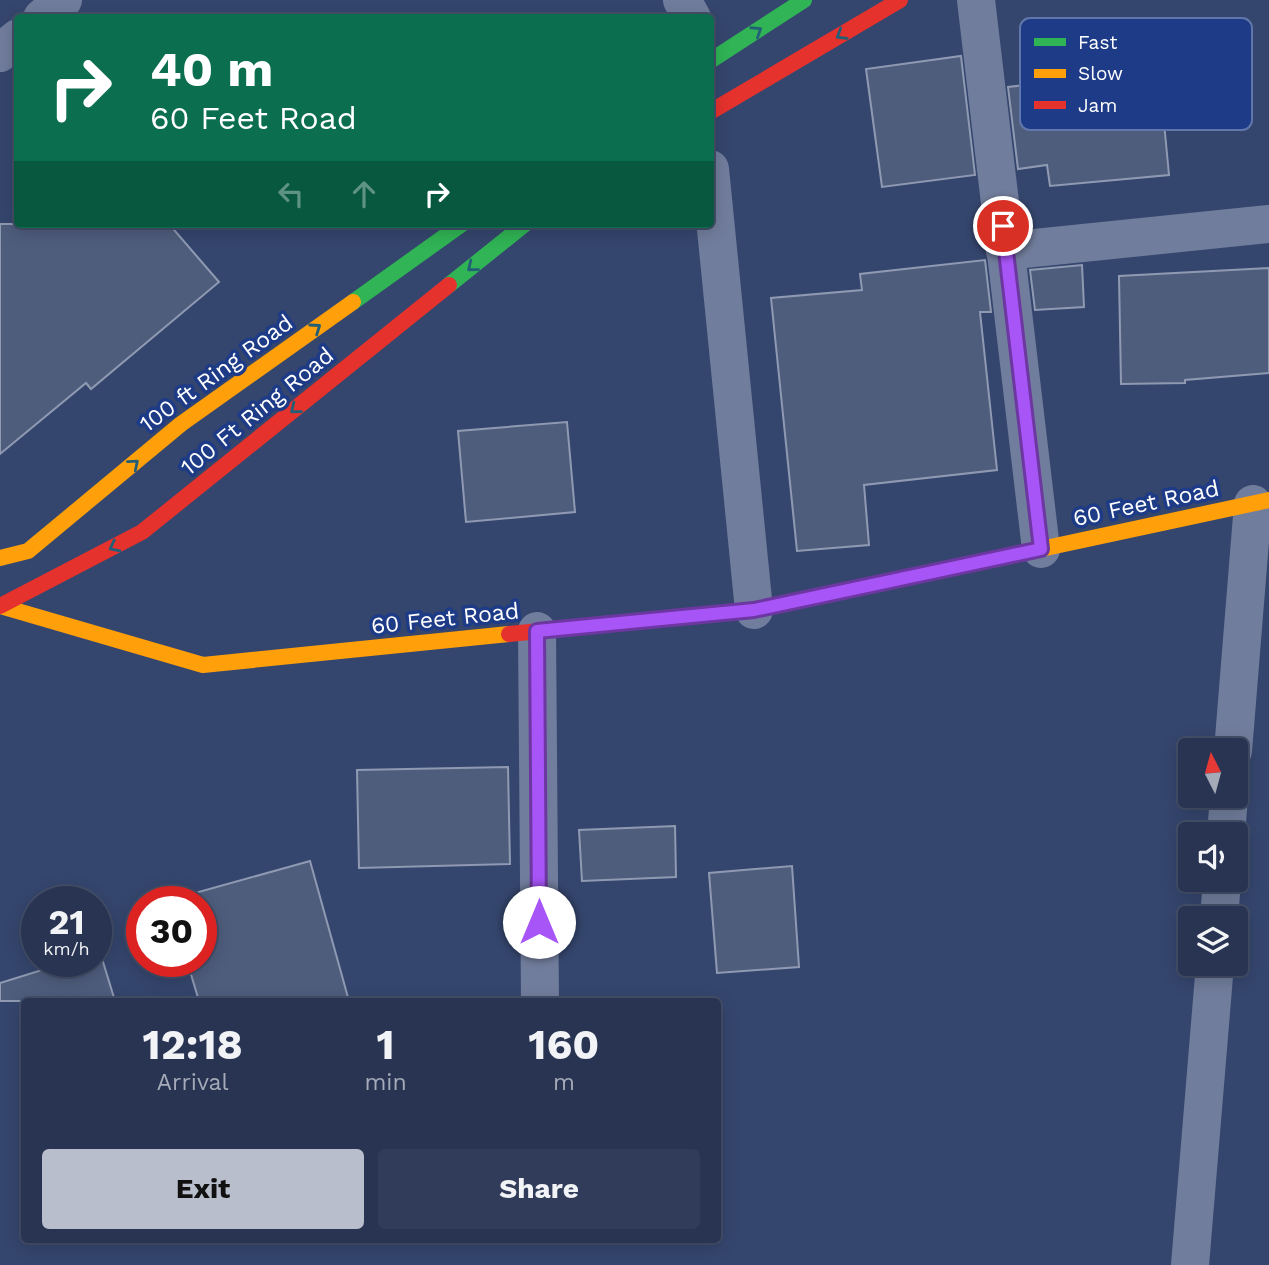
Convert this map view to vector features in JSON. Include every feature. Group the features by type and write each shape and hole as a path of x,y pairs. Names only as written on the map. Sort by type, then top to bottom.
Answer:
{"main road":[{"path":"714,56 804,0"},
{"path":"714,110 900,0"},
{"name":"100 ft Ring Road","path":"0,558 29,551 181,424 456,228"},
{"name":"100 Ft Ring Road","path":"0,606 142,532 520,228"},
{"name":"60 Feet Road","path":"0,606 204,665 754,610 1261,502"}],"street":[{"path":"46,14 62,0"},
{"path":"976,0 1041,549"},
{"path":"0,53 14,41"},
{"path":"714,209 754,610"},
{"path":"1006,251 1269,225"},
{"path":"1234,738 1261,502"},
{"path":"537,631 540,998"},
{"path":"1190,1265 1214,976"}],"building":[{"path":"961,56 975,175 882,187 866,69"},
{"path":"1020,86 1020,130 1165,130 1169,175 1050,186 1047,165 1018,169 1008,87"},
{"path":"0,224 14,224 14,228 172,228 219,282 91,389 86,383 0,454"},
{"path":"985,260 991,312 980,312 997,470 864,485 869,545 797,551 771,298 862,290 860,274"},
{"path":"1082,265 1084,307 1035,310 1030,270"},
{"path":"1269,268 1269,373 1185,380 1185,383 1121,384 1119,276"},
{"path":"567,422 575,512 466,522 458,431"},
{"path":"508,767 510,864 359,868 357,770"},
{"path":"675,826 676,877 582,881 579,830"},
{"path":"310,861 348,998 198,998 192,977 217,977 217,887"},
{"path":"792,866 799,967 717,973 709,873"},
{"path":"21,976 108,977 114,998 21,998 21,1001 0,1001 0,983"}],"traffic: fast":[{"path":"714,58 804,0"},
{"path":"353,302 456,228"},
{"path":"449,285 520,228"}],"traffic: slow":[{"path":"0,558 28,551 181,424 353,302"},
{"path":"962,566 1269,500"},
{"path":"0,606 203,665 509,634"}],"traffic: jam":[{"path":"714,110 900,0"},
{"path":"0,606 142,532 449,285"},
{"path":"509,634 754,610 962,566"}],"route":[{"path":"539,922 537,631 754,610 1041,549 1003,226"}]}
